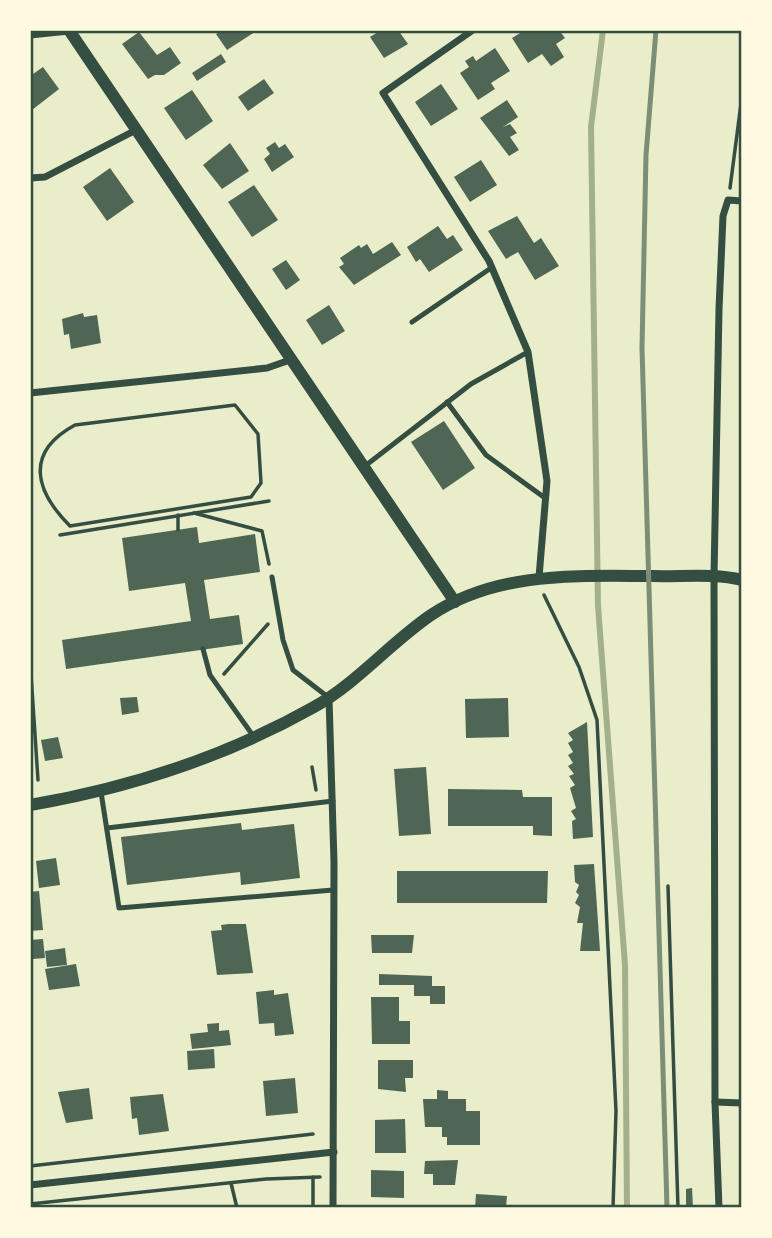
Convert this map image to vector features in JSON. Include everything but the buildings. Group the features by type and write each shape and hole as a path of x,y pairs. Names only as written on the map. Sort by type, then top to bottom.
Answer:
{"street":[{"path":"30,35 69,30 455,602"},
{"path":"473,30 383,93 491,268 528,352 547,481 539,578"},
{"path":"30,178 45,177 136,130"},
{"path":"719,1208 715,1102 714,577 719,310 723,216 728,200 742,201"},
{"path":"30,393 267,368 290,360"},
{"path":"30,806 101,791 174,771 254,737 329,698 414,628 455,602 486,590 539,578 578,576 714,577 742,580"},
{"path":"329,698 333,801 333,1208"},
{"path":"715,1102 742,1103"},
{"path":"30,1185 334,1152"}],"lane":[{"path":"412,322 491,268"},
{"path":"363,467 471,384 528,352"},
{"path":"447,402 486,455 545,499"},
{"path":"272,577 293,670 329,698"},
{"path":"203,649 216,684 254,737"},
{"path":"101,791 118,908 333,890"},
{"path":"107,828 333,801"}],"path":[{"path":"728,200 742,96"},
{"path":"235,405 258,434 261,482 251,497 206,504 69,526 42,492 40,467 56,436 75,425 235,405"},
{"path":"60,535 269,500"},
{"path":"206,504 207,510"},
{"path":"192,513 262,531 272,577"},
{"path":"177,516 178,530"},
{"path":"125,517 126,524"},
{"path":"544,594 579,667 597,720 616,1111 613,1208"},
{"path":"216,684 278,612"},
{"path":"30,659 38,780"},
{"path":"668,886 678,1208"},
{"path":"30,1166 313,1134"},
{"path":"313,1177 313,1208"},
{"path":"30,1204 231,1183 333,1177"},
{"path":"231,1183 237,1208"}],"waterway":[{"path":"603,30 591,127 598,606 625,965 627,1208"}],"railway":[{"path":"656,30 646,155 642,348 667,1208"}]}
